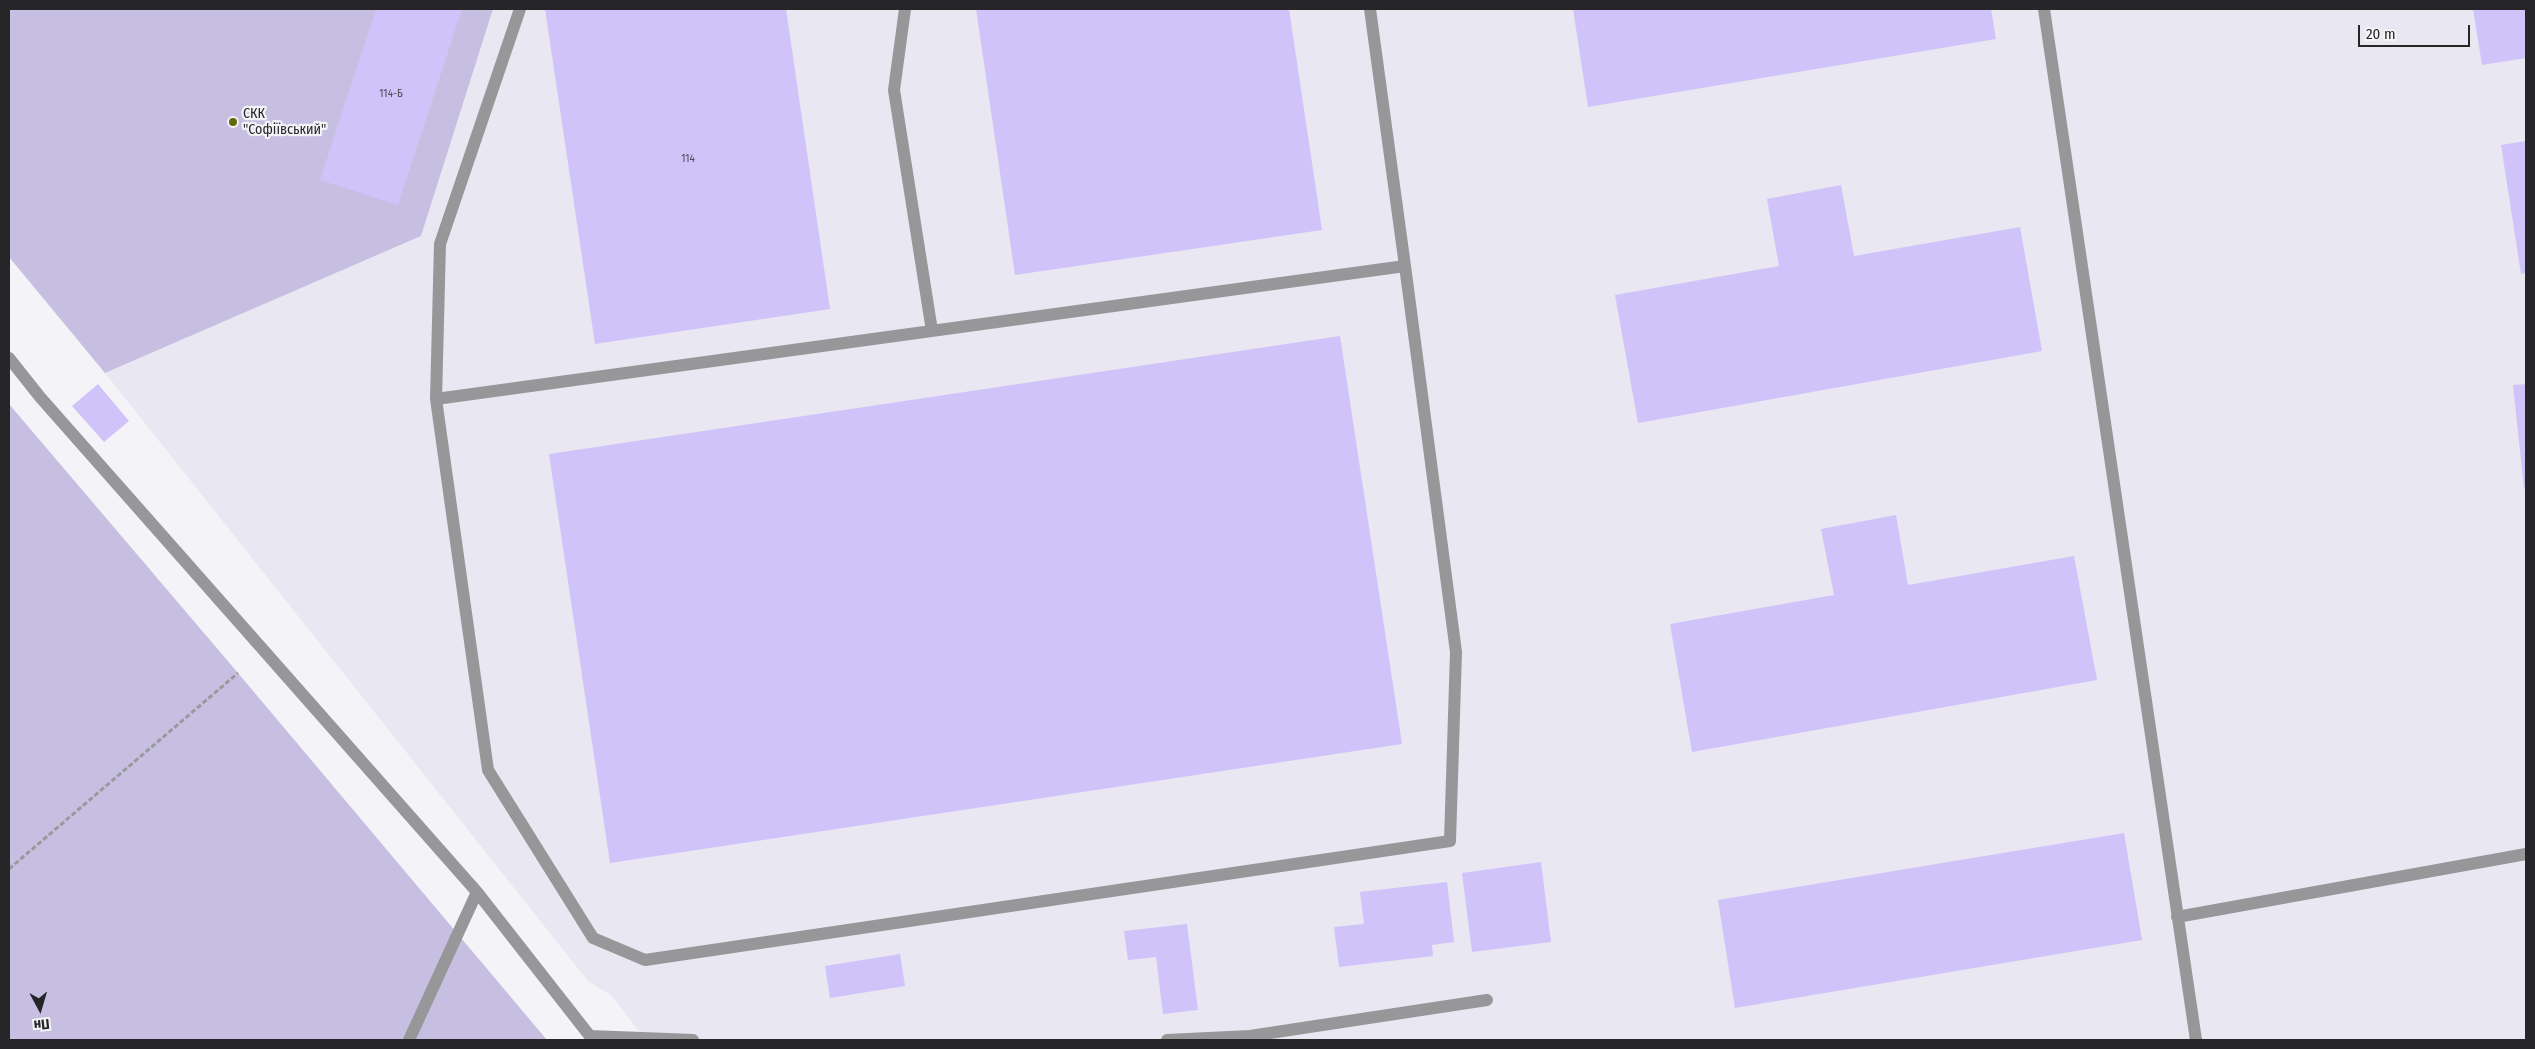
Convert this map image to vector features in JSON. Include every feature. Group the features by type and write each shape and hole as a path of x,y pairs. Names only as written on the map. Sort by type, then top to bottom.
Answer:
{"street":[{"path":"520,9 440,244 436,399 488,770 592,938 644,960 1450,841 1456,652 1370,9"},
{"path":"905,9 894,90 932,331"},
{"path":"2044,9 2196,1040"},
{"path":"436,399 1405,266"},
{"path":"9,358 40,397 477,892 592,1038 693,1040"},
{"path":"2177,917 2526,854"},
{"path":"409,1040 477,892"},
{"path":"1167,1040 1250,1036 1487,1000"}],"path":[{"path":"9,869 238,673"}],"shaded area":[{"name":"СКК \"Софіївський\"","path":"9,9 493,9 421,236 105,373 9,257"},
{"path":"493,9 2526,9 2526,1040 646,1040 611,995 588,981 105,373 421,236"},
{"path":"9,404 238,673 547,1040 9,1040"}],"building":[{"path":"376,9 462,9 398,205 320,180"},
{"path":"545,9 786,9 830,309 595,344"},
{"path":"976,9 1289,9 1322,230 1015,275"},
{"path":"1573,9 1991,9 1996,39 1588,107"},
{"path":"2473,9 2526,9 2526,58 2482,65"},
{"path":"2526,141 2526,273 2521,274 2501,145"},
{"path":"1841,185 1854,256 2020,227 2042,351 1638,423 1615,295 1779,266 1767,199"},
{"path":"1340,336 1402,744 610,863 549,454"},
{"path":"98,384 129,421 104,442 72,406"},
{"path":"2526,384 2526,488 2524,489 2513,385"},
{"path":"1896,515 1908,585 2074,556 2097,680 1692,752 1670,624 1834,595 1821,529"},
{"path":"2124,833 2142,940 1735,1008 1718,900"},
{"path":"1541,862 1551,942 1472,952 1462,873"},
{"path":"1447,882 1454,942 1432,945 1433,956 1339,967 1334,927 1364,924 1360,892"},
{"path":"1187,924 1198,1010 1163,1014 1156,957 1128,960 1124,931"},
{"path":"900,954 905,986 830,998 825,966"}],"place":[{"name":"СКК \"Софіївський\"","path":"233,122"}]}
